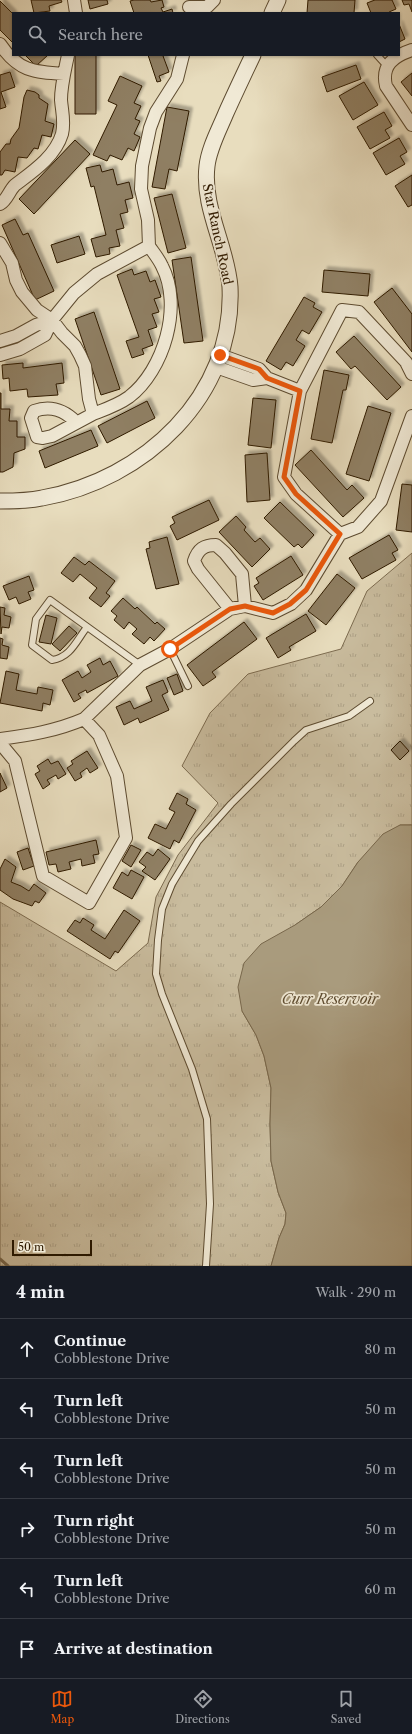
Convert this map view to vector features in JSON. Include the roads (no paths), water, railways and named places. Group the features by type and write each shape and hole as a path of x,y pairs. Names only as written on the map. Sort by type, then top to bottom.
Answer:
{"street":[{"path":"74,0 76,12"},
{"path":"189,7 207,7 214,0"},
{"path":"272,12 278,0"},
{"path":"0,44 21,67 31,71 64,74"},
{"path":"400,55 412,50"},
{"path":"0,204 14,186 42,163 57,145 62,134 64,124 61,100 68,56"},
{"path":"76,422 116,405 130,396 152,371 160,358 165,344 170,314 168,284 163,267 149,246 148,220 141,189 142,166 150,128 156,112 177,79 183,56"},
{"name":"Star Ranch Road","path":"0,501 42,499 68,492 114,474 155,448 189,414 200,399 218,361 228,327 230,305 230,286 225,258 209,202 206,183 207,165 211,148 218,130 253,56"},
{"path":"397,56 391,60 387,66 385,79 386,86 412,125"},
{"path":"0,243 12,263 16,280 22,292 37,310 52,320 75,346 85,366 89,399 93,414"},
{"path":"0,354 20,350 45,335 52,320 74,292 98,274 149,246"},
{"path":"340,534 296,494 284,477 300,391 342,310 359,312 406,362 412,374"},
{"path":"0,341 16,336 36,324 52,320"},
{"path":"218,361 259,369 267,378 300,391"},
{"path":"0,739 30,736 61,728 84,719 140,665 170,649 230,609 245,606 273,613 290,604 306,590 340,534 358,527 381,500 412,416"},
{"path":"230,609 198,569 194,561 197,552 207,545 216,545 242,574 245,606"},
{"path":"0,744 15,761 43,876 90,903 126,838 117,776 99,735 84,719"}],"lane":[{"path":"378,56 387,66"},
{"path":"87,626 67,655 60,658 52,660 32,645 36,619 50,600 87,626 140,665"},
{"path":"170,649 188,686"},
{"path":"206,1266 210,1204 207,1119 192,1069 162,994 156,974 162,909 172,884 198,842 231,804 294,741 306,730 349,716 370,702"}],"water":[{"name":"Curr Reservoir","path":"400,825 412,825 412,1266 271,1266 279,1238 285,1224 286,1213 278,1192 271,1161 271,1088 264,1056 256,1035 242,1011 238,987 244,963 261,944 295,925 321,907 342,886 358,862 383,834"}],"waterway":[{"path":"0,1259 8,1266"}]}
